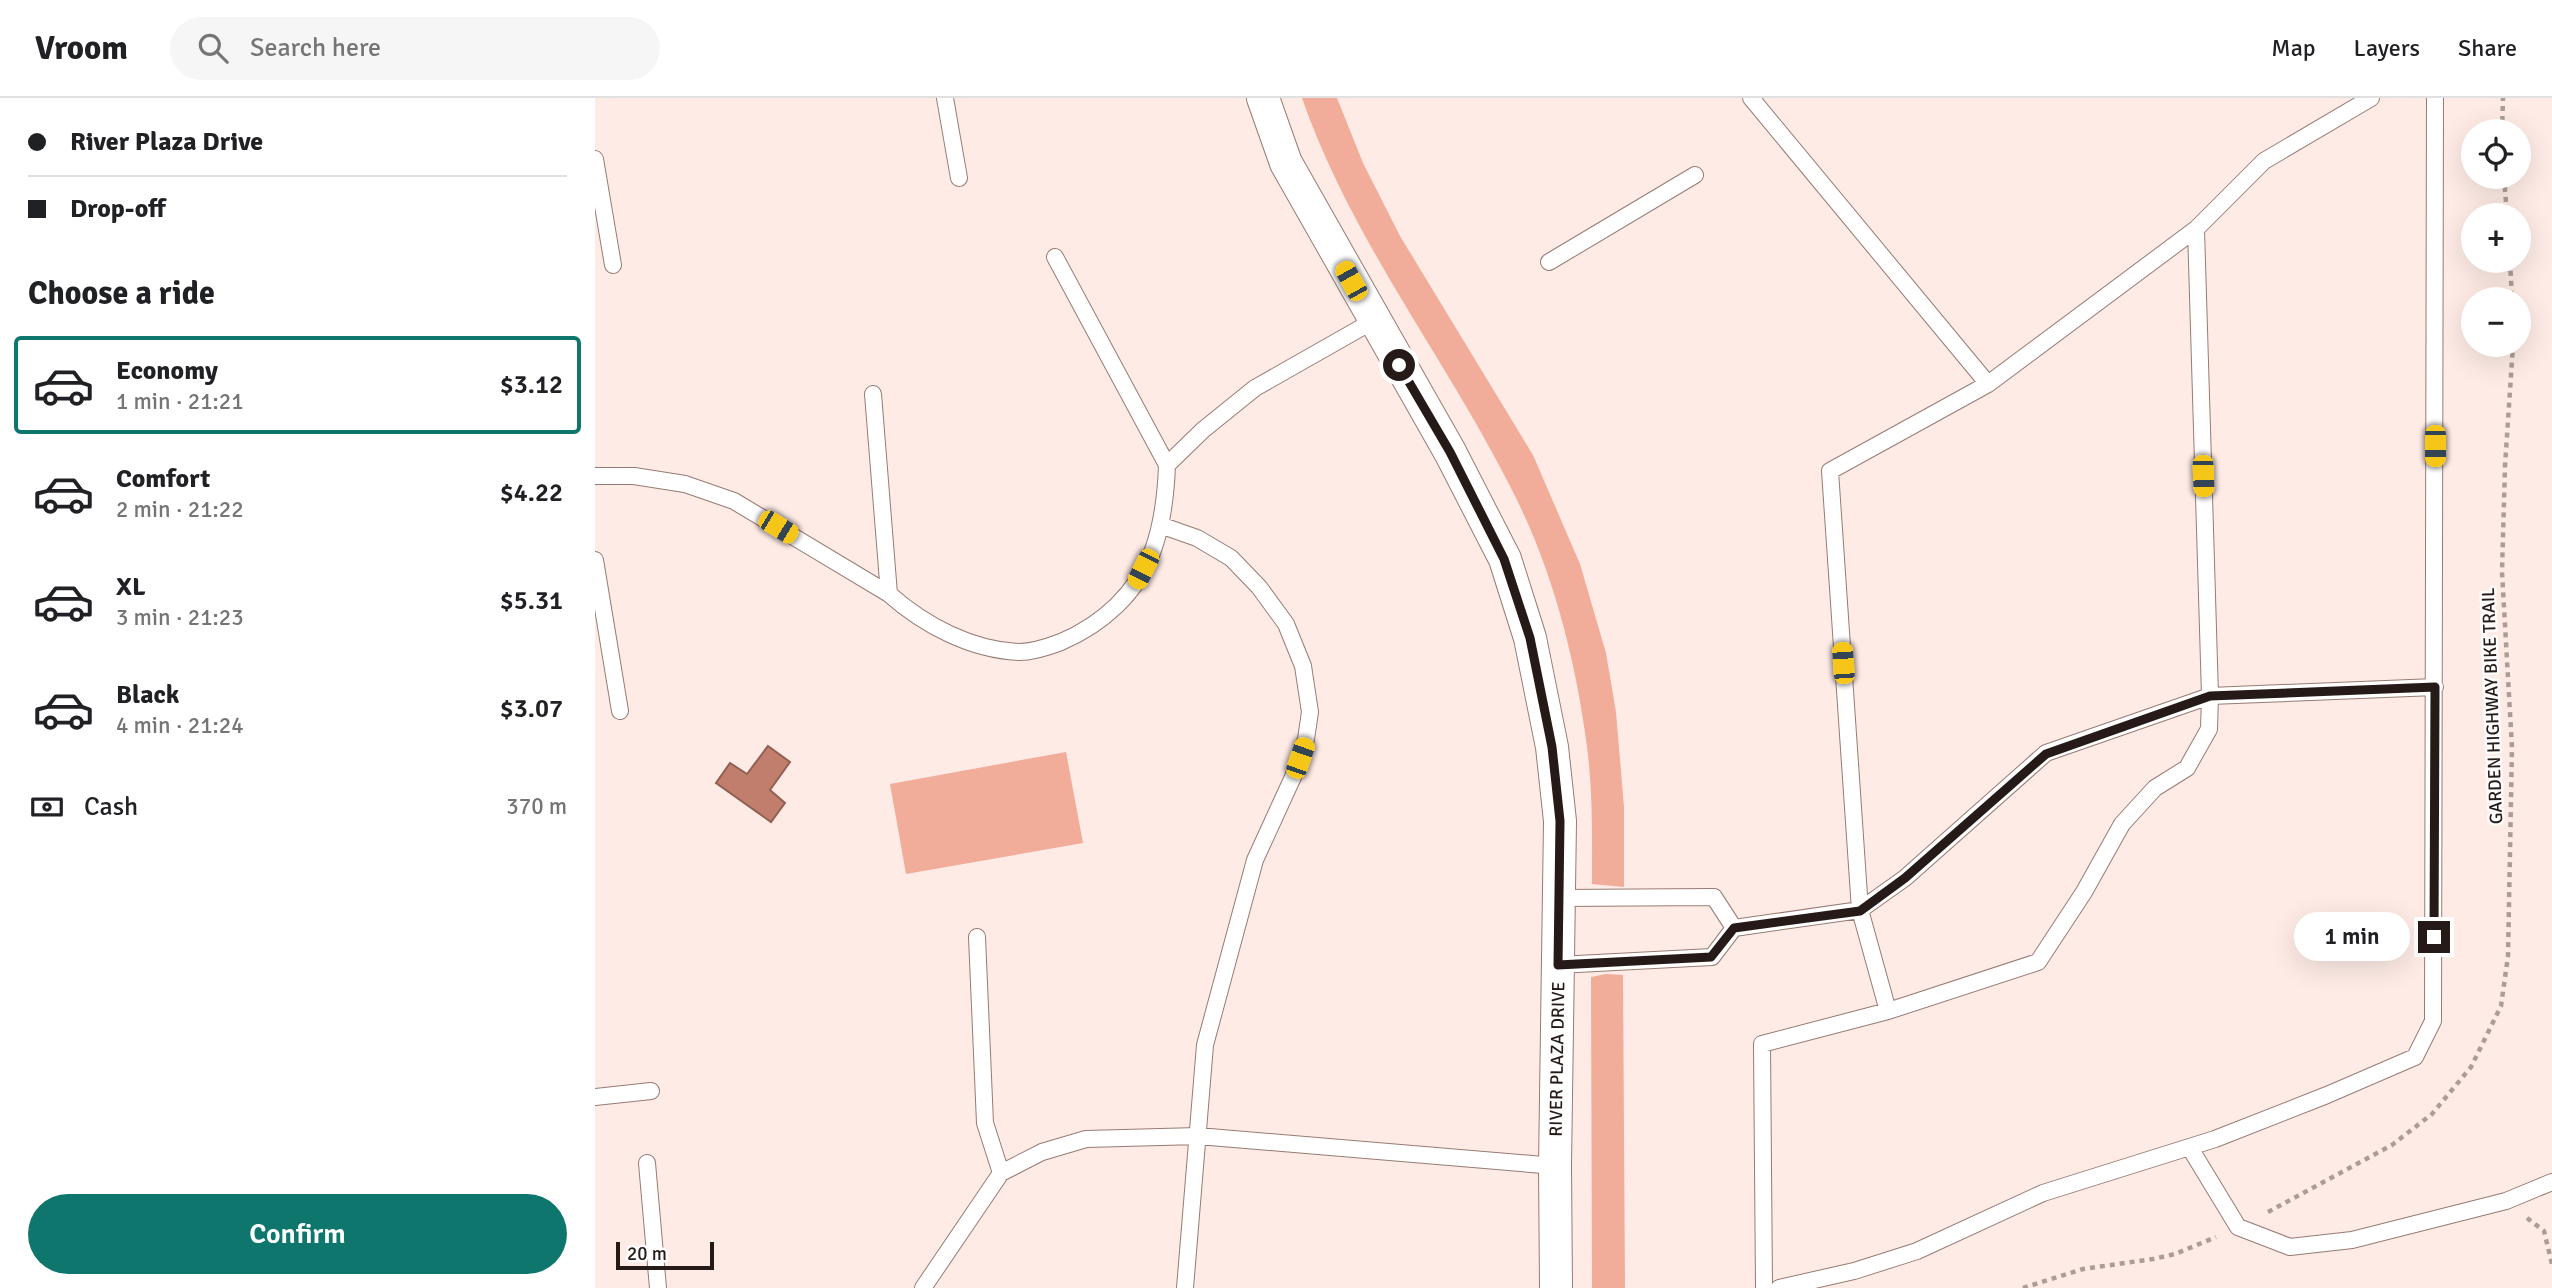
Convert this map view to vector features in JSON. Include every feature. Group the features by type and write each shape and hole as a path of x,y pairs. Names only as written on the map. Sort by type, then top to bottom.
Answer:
{"street":[{"name":"RIVER PLAZA DRIVE","path":"1263,98 1286,163 1373,321 1450,452 1504,559 1530,638 1553,760 1560,821 1556,1288"}],"lane":[{"path":"945,98 959,177"},
{"path":"1751,98 1988,384"},
{"path":"1888,1011 1860,911 1830,471 1988,384 2196,229 2263,161 2371,98"},
{"path":"1779,1288 1854,1271 1917,1251 2043,1193 2190,1148 2416,1057 2433,1021 2435,98"},
{"path":"595,159 613,265"},
{"path":"1549,262 1696,175"},
{"path":"1764,1288 1762,1044 1888,1011 2038,962 2084,892 2122,824 2155,788 2187,768 2209,729 2196,229"},
{"path":"595,476 633,476 685,484 734,501 889,594 928,623 957,637 988,647 1021,652 1047,648 1084,632 1106,616 1134,587 1152,551 1165,501 1167,465 1055,257"},
{"path":"1167,465 1203,430 1255,388 1373,321"},
{"path":"873,394 889,594"},
{"path":"1160,525 1197,538 1231,558 1259,587 1286,624 1303,666 1310,712 1306,739 1293,778 1255,860 1205,1045 1185,1288"},
{"path":"595,560 620,711"},
{"path":"1558,965 1711,957 1734,928 1860,911 1905,878 2046,754 2210,696 2435,687"},
{"path":"1559,898 1714,897 1734,928"},
{"path":"977,937 985,1123 1001,1173"},
{"path":"595,1097 651,1091"},
{"path":"923,1288 1001,1173 1042,1152 1086,1139 1198,1136 1555,1166"},
{"path":"2190,1148 2238,1227 2290,1247 2352,1240 2506,1201 2552,1182"},
{"path":"647,1163 658,1288"}],"path":[{"path":"2502,119 2503,98"},
{"name":"GARDEN HIGHWAY BIKE TRAIL","path":"2451,1094 2471,1066 2501,1006 2508,956 2512,748 2502,572 2511,357"},
{"path":"2506,1201 2544,1231 2552,1264"}],"shaded area":[{"path":"1302,98 1337,98 1363,163 1400,236 1533,455 1580,564 1606,653 1616,712 1624,807 1624,887 1592,884 1590,781 1577,683 1562,620 1530,527 1490,448 1347,202"},
{"path":"768,746 790,762 770,790 785,803 771,822 716,783 730,763 747,774"},
{"path":"1066,752 1083,843 906,874 890,784"},
{"path":"1623,975 1625,1288 1592,1288 1591,977"}],"route":[{"path":"1399,365 1450,452 1504,559 1530,638 1552,747 1560,821 1558,965 1711,957 1734,928 1860,911 1905,878 2046,754 2210,696 2435,687 2434,937"}]}
